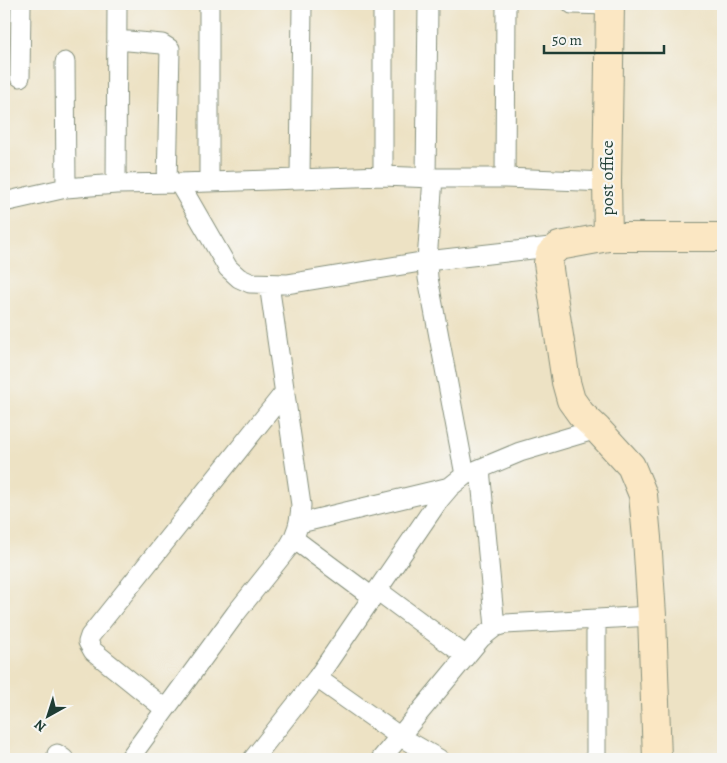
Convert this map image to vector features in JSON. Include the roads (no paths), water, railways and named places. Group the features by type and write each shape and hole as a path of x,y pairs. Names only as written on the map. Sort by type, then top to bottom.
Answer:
{"street":[{"path":"20,78 21,4"},
{"path":"116,184 117,4"},
{"path":"209,4 209,181"},
{"path":"300,178 302,4"},
{"path":"383,4 383,176"},
{"path":"428,4 429,178 426,261 431,299 495,627"},
{"path":"505,178 506,4"},
{"path":"572,4 610,4"},
{"name":"post office","path":"610,4 608,236 723,237"},
{"path":"117,40 162,44 170,49 173,183 228,268 239,278 250,283 287,284 426,261 559,246 608,236"},
{"path":"65,62 66,188"},
{"path":"4,202 66,188 116,184 383,176 607,182"},
{"path":"559,246 550,254 548,263 566,382 572,400 581,414 597,428 631,466 643,495 648,538 657,759"},
{"path":"129,759 236,614 288,548 297,530 301,506 269,284"},
{"path":"165,709 93,651 88,642 90,636 284,393"},
{"path":"297,530 465,477 520,452 597,428"},
{"path":"253,759 317,678 439,500 465,477"},
{"path":"297,530 374,594 466,656"},
{"path":"381,759 481,638 495,627 505,624 652,616"},
{"path":"596,619 596,759"},
{"path":"317,678 399,736 439,759"}]}
